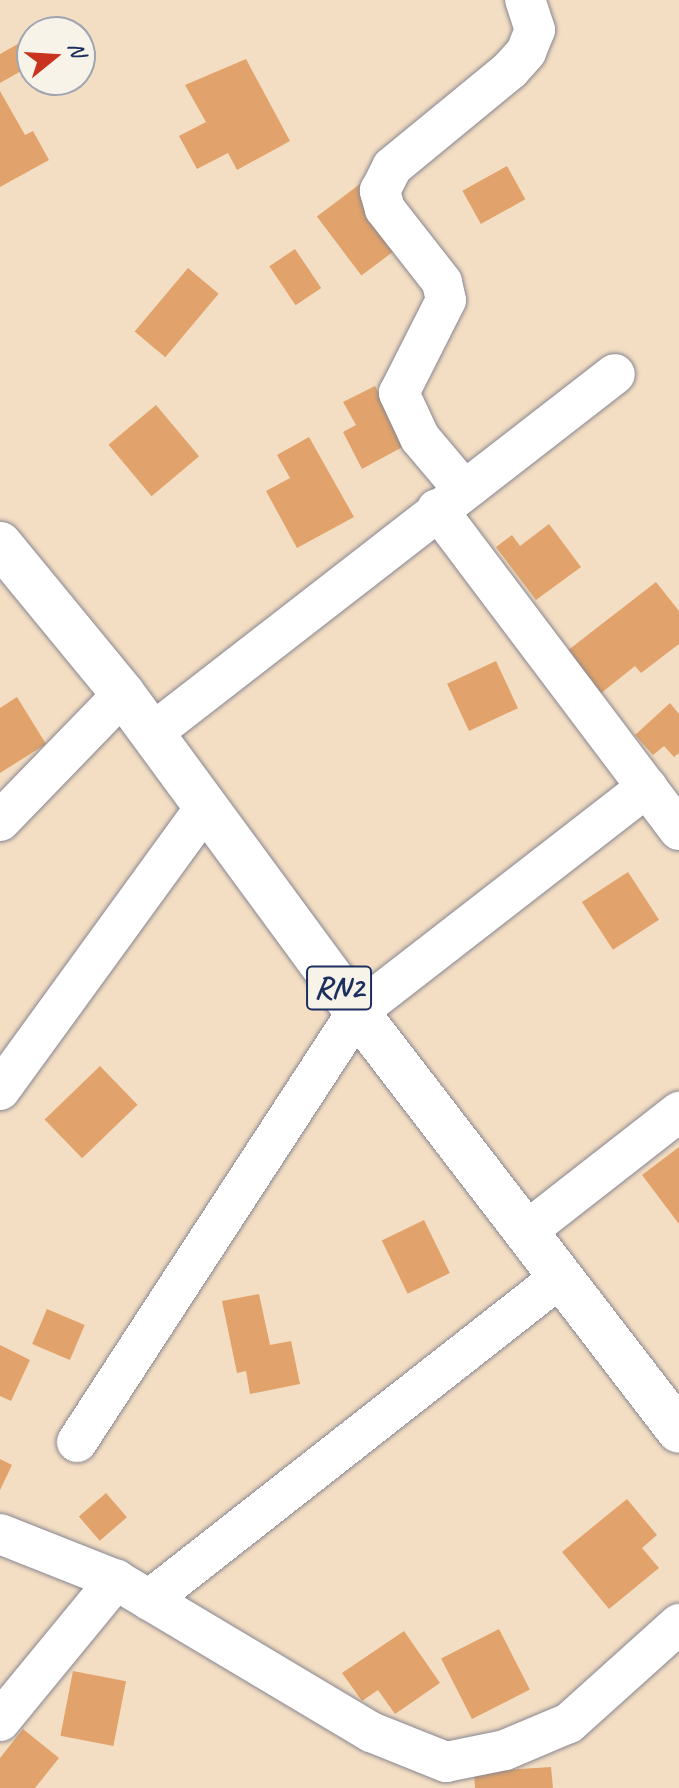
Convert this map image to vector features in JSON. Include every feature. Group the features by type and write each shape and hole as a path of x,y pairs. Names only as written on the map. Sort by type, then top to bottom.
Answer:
{"main road":[{"name":"RN2","path":"0,544 123,694 357,1012 528,1230 679,1431"}],"street":[{"path":"525,0 535,30 526,52 392,167 380,191 385,209 442,282 446,300 399,393 450,499 679,830"},
{"path":"151,734 615,374"},
{"path":"0,821 123,694"},
{"path":"77,1442 357,1012 647,787"},
{"path":"0,1090 206,806"},
{"path":"528,1230 679,1112"},
{"path":"0,1721 132,1590 562,1276"},
{"path":"0,1534 132,1590 371,1732 446,1762 527,1743 569,1723 679,1624"}],"building":[{"path":"16,45 16,74 0,83 0,54"},
{"path":"246,59 290,141 237,170 228,153 197,169 179,136 206,122 185,85"},
{"path":"0,91 25,135 33,131 49,160 0,187"},
{"path":"507,166 525,199 481,224 462,191"},
{"path":"360,184 405,243 361,276 317,216"},
{"path":"295,249 321,288 296,305 269,266"},
{"path":"188,268 219,294 165,357 135,332"},
{"path":"375,386 406,445 362,469 343,432 356,425 343,402"},
{"path":"156,405 199,456 152,496 109,445"},
{"path":"309,437 354,517 297,548 266,491 290,478 277,455"},
{"path":"549,524 581,567 536,600 496,547 512,535 520,546"},
{"path":"656,582 679,611 679,644 641,673 635,666 600,694 567,651"},
{"path":"496,661 518,708 469,731 447,684"},
{"path":"17,697 46,744 0,773 0,708"},
{"path":"670,703 679,714 679,753 674,757 664,746 653,755 635,735"},
{"path":"628,872 659,920 613,950 582,902"},
{"path":"100,1066 138,1105 82,1158 45,1119"},
{"path":"679,1147 679,1224 642,1175"},
{"path":"424,1220 450,1273 408,1294 382,1241"},
{"path":"259,1294 270,1345 291,1341 300,1384 250,1394 246,1371 237,1373 222,1301"},
{"path":"47,1309 85,1325 70,1360 32,1344"},
{"path":"0,1345 30,1360 11,1401 0,1396"},
{"path":"0,1459 12,1465 0,1490"},
{"path":"106,1493 127,1517 100,1541 79,1517"},
{"path":"627,1499 657,1535 642,1548 659,1568 609,1609 562,1552"},
{"path":"499,1629 530,1690 472,1719 441,1659"},
{"path":"404,1631 440,1683 395,1714 378,1690 362,1701 342,1673"},
{"path":"73,1671 126,1681 113,1746 60,1736"},
{"path":"23,1729 59,1758 35,1788 0,1788 0,1758"},
{"path":"551,1767 553,1788 475,1788 474,1772"}]}
